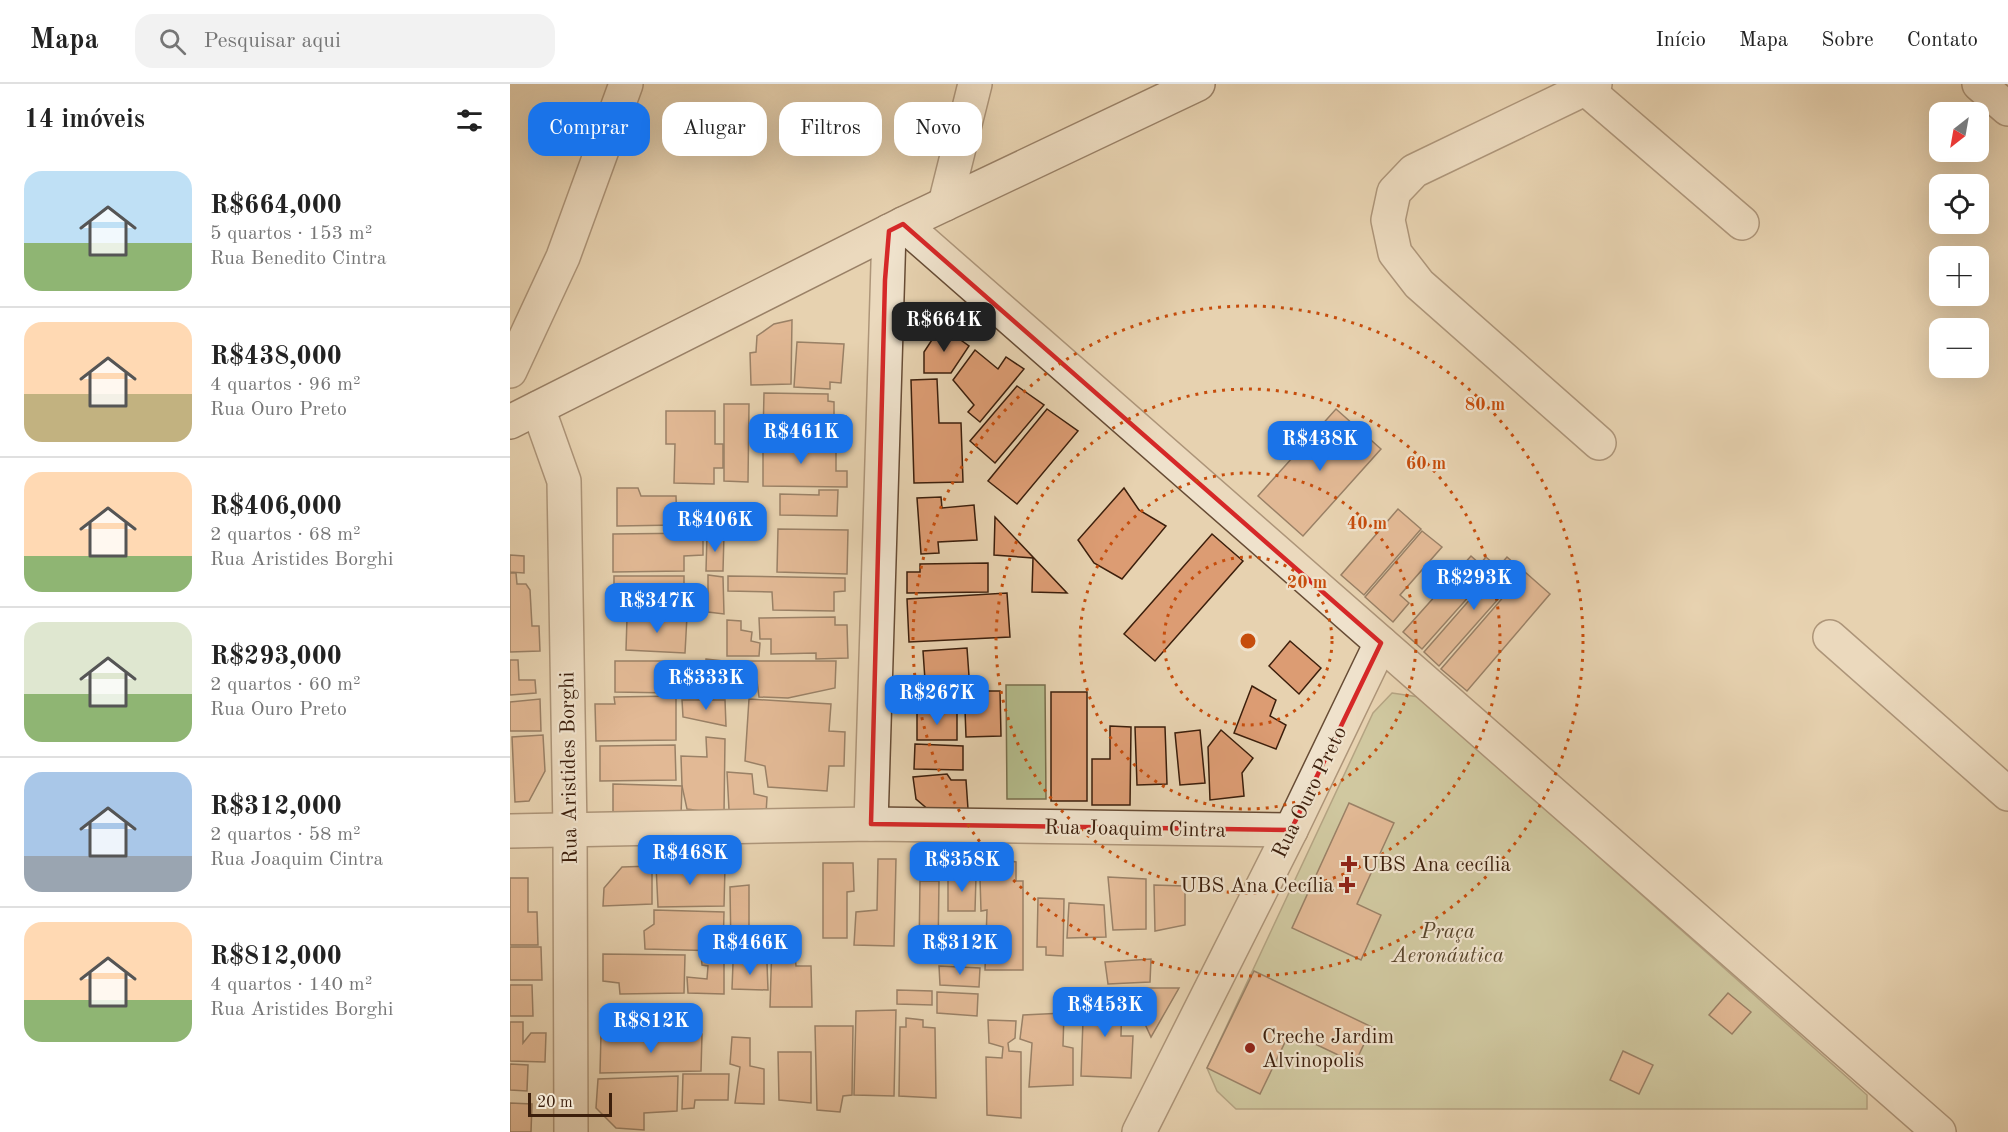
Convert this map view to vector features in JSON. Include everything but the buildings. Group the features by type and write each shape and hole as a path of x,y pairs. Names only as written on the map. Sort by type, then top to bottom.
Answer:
{"street":[{"path":"510,371 563,257 626,84"},
{"path":"945,204 975,84"},
{"path":"524,415 896,227 1198,84"},
{"path":"1979,84 2008,109"},
{"path":"1599,443 1419,284 1395,253 1388,220 1394,192 1414,171 1591,86 1742,223"},
{"path":"896,227 1381,643 1939,1132"},
{"path":"871,824 896,227"},
{"name":"Rua Aristides Borghi","path":"524,415 564,481 570,830 571,1132"},
{"path":"1830,637 2008,794"},
{"name":"Rua Ouro Preto","path":"1139,1132 1291,830 1381,643"},
{"name":"Rua Joaquim Cintra","path":"510,831 871,824 1291,830"}],"highlighted area":[{"path":"903,224 1381,643 1291,830 871,824 885,280 889,231"}],"green space":[{"path":"1006,685 1045,685 1046,799 1007,799"},
{"name":"Praça Aeronáutica","path":"1392,693 1419,697 1867,1095 1867,1109 1236,1109 1217,1091 1207,1068 1373,713"}],"place":[{"name":"UBS Ana cecília","path":"1349,864"},
{"name":"UBS Ana Cecília","path":"1347,885"},
{"name":"Creche Jardim Alvinopolis","path":"1250,1048"}]}
